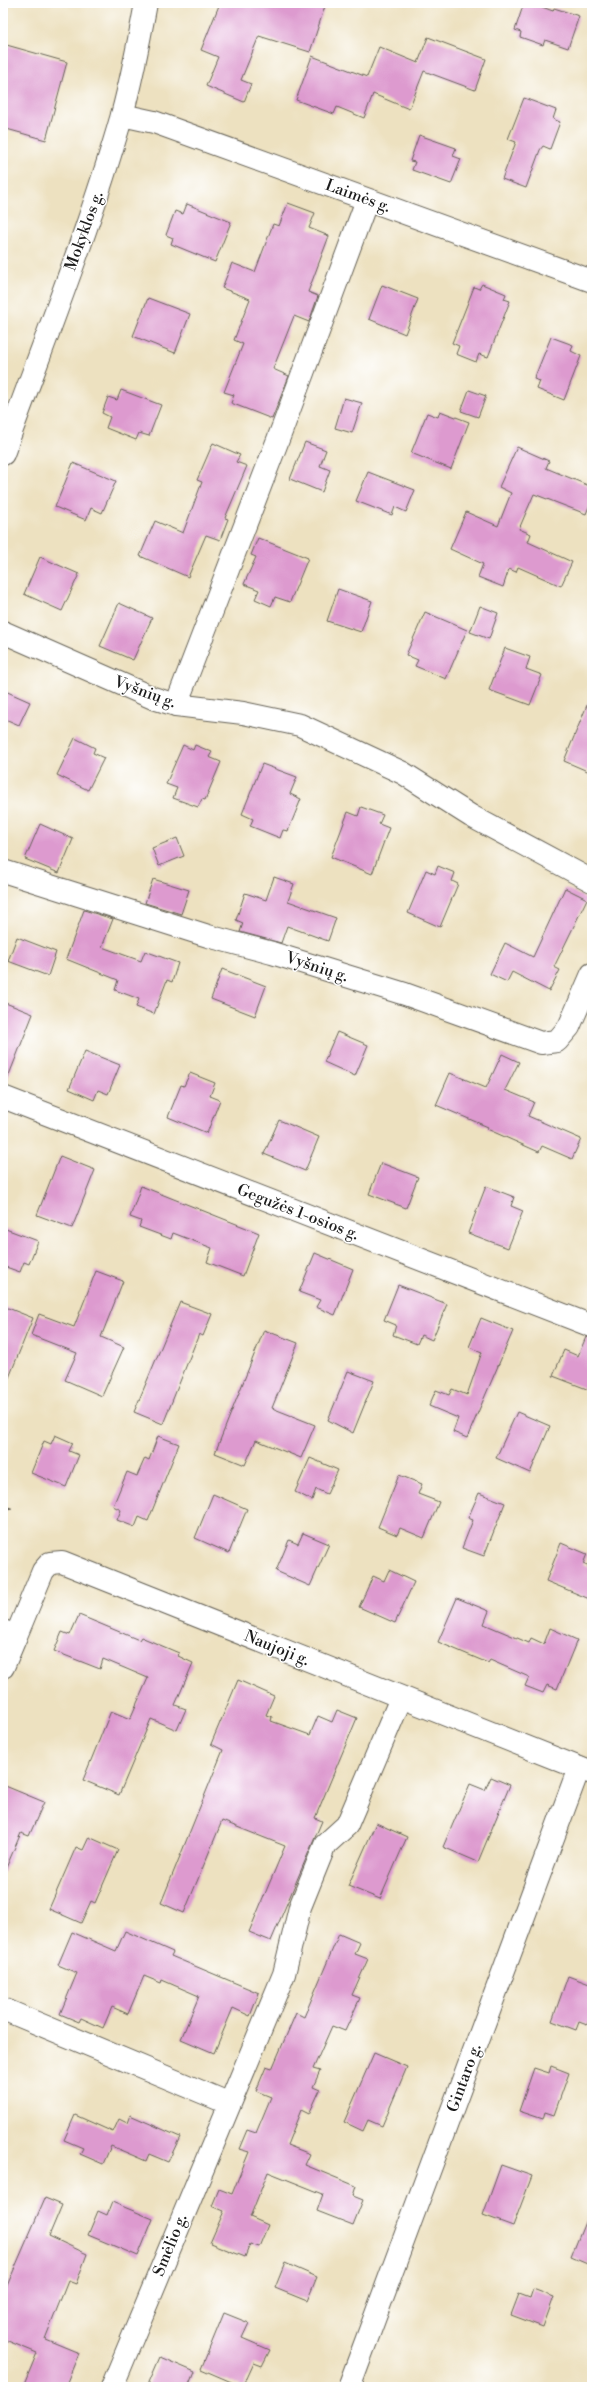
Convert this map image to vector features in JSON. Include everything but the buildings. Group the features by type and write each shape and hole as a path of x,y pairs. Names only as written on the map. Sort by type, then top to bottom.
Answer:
{"street":[{"name":"Mokyklos g.","path":"3,454 95,203 122,115 134,67 146,3"},
{"name":"Laimės g.","path":"122,115 154,122 592,281"},
{"path":"176,705 287,416 367,200"},
{"name":"Vyšnių g.","path":"3,632 153,698 176,705 243,713 300,726 403,773 471,816 592,881"},
{"name":"Vyšnių g.","path":"3,871 405,994 541,1043 557,1041 569,1027 592,974"},
{"name":"Gegužės 1-osios g.","path":"3,1097 592,1326"},
{"name":"Naujoji g.","path":"3,1668 9,1633 43,1571 50,1563 62,1562 586,1771"},
{"name":"Smėlio g.","path":"112,2387 228,2103 284,1974 300,1907 325,1845 347,1825 402,1698"},
{"name":"Gintaro g.","path":"348,2387 586,1771"},
{"path":"3,2009 228,2103"}],"path":[{"path":"3,1506 12,1510"}]}
